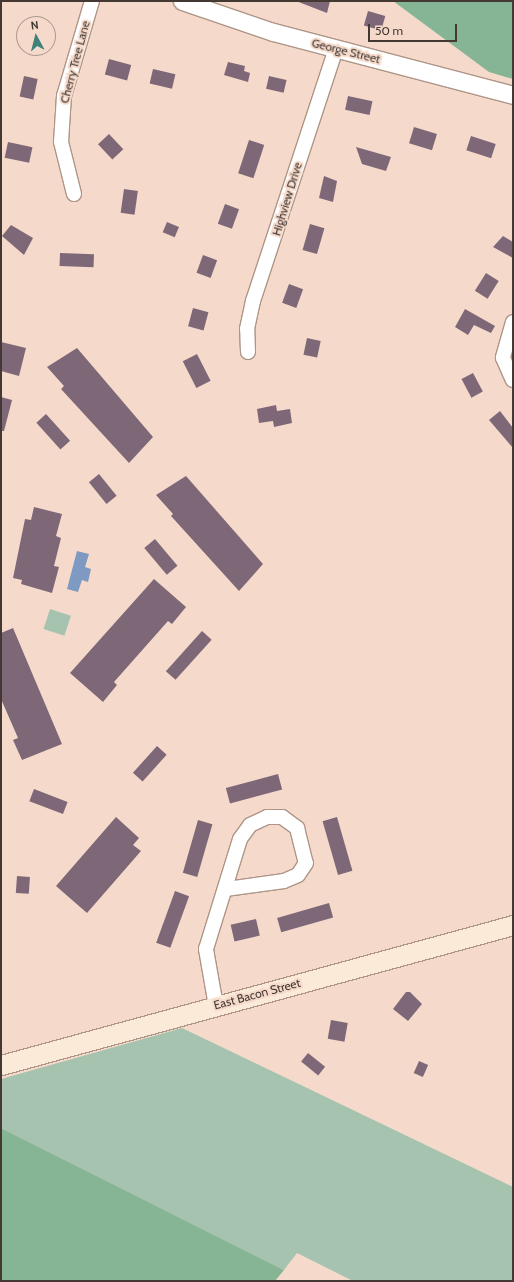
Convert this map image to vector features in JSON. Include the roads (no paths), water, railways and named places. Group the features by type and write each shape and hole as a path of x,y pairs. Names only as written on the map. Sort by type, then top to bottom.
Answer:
{"main road":[{"name":"East Bacon Street","path":"1,1065 513,925"}],"street":[{"name":"Cherry Tree Lane","path":"74,194 61,142 64,96 92,1"},
{"name":"George Street","path":"182,1 202,11 513,95"},
{"name":"Highview Drive","path":"248,352 247,329 253,301 336,48"},
{"path":"513,322 503,358 513,380"},
{"path":"216,1006 206,949 226,890 240,839 250,825 267,817 282,817 297,828 306,862 298,875 284,881 226,890"}],"water":[{"path":"77,551 89,554 85,567 91,569 88,582 82,580 78,592 67,589"}]}
